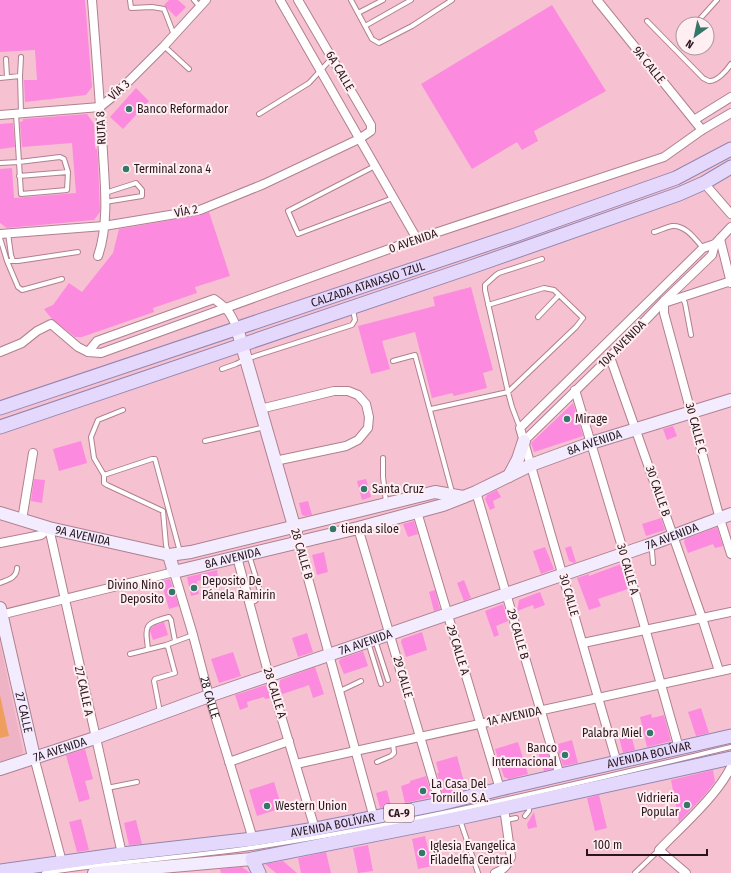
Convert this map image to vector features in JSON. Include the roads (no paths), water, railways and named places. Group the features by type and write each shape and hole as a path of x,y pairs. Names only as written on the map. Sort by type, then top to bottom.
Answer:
{"main road":[{"name":"CALZADA ATANASIO TZUL","path":"0,408 518,234 676,178 731,149"},
{"name":"CALZADA ATANASIO TZUL","path":"0,427 242,346 679,194 704,183 731,168"},
{"name":"28 CALLE B","path":"237,328 298,542"},
{"name":"8A AVENIDA","path":"174,572 358,528 444,505 457,497 476,492 531,465 591,443 731,400"},
{"path":"509,476 518,459 524,441"},
{"name":"8A AVENIDA","path":"175,554 192,552 435,492 457,497"},
{"path":"0,513 48,528"},
{"name":"7A AVENIDA","path":"0,769 95,738 209,696 624,554 725,516"},
{"name":"9A AVENIDA","path":"48,528 175,554"},
{"name":"28 CALLE","path":"174,572 175,554"},
{"name":"27 CALLE","path":"0,612 34,758"},
{"name":"AVENIDA BOLÍVAR","path":"0,871 122,854 253,839 315,829 440,804 731,736"},
{"name":"AVENIDA BOLÍVAR","path":"94,873 252,859 459,818 505,814 529,803 731,758"},
{"path":"252,859 259,873"}],"street":[{"name":"RUTA 8","path":"92,0 100,107 104,198 103,242 98,256"},
{"name":"VÍA 3","path":"0,115 100,107 116,94 164,46 206,0"},
{"name":"6A CALLE","path":"280,0 417,239"},
{"name":"6A CALLE","path":"298,0 371,125 371,131 359,139"},
{"name":"9A CALLE","path":"597,0 702,130"},
{"path":"694,120 731,97"},
{"name":"0 AVENIDA","path":"88,352 101,353 227,309 417,239 664,156 702,130 731,113"},
{"name":"VÍA 2","path":"4,233 104,226 200,210 264,184 359,139"},
{"path":"704,183 731,214"},
{"name":"10A AVENIDA","path":"520,428 703,248 717,241 731,227"},
{"path":"664,301 667,302 731,281 717,241"},
{"name":"10A AVENIDA","path":"524,441 712,255 717,241"},
{"name":"28 CALLE B","path":"88,352 97,341 214,299 227,309 237,328"},
{"name":"30 CALLE C","path":"664,301 664,313 692,412 725,516 731,554"},
{"path":"0,352 22,343 37,330 51,324 78,347 88,352"},
{"name":"30 CALLE B","path":"610,357 674,536 719,671"},
{"name":"30 CALLE A","path":"575,390 624,554 679,748"},
{"path":"260,409 334,391 348,391 358,395 366,404 369,417 368,428 358,440 346,446 275,461"},
{"name":"30 CALLE","path":"520,428 617,763"},
{"path":"22,520 33,453"},
{"name":"29 CALLE B","path":"476,492 560,776"},
{"name":"29 CALLE A","path":"417,512 500,789"},
{"name":"9A AVENIDA","path":"0,543 42,535 48,528"},
{"name":"27 CALLE A","path":"48,528 122,854"},
{"name":"29 CALLE","path":"358,528 440,804"},
{"name":"28 CALLE B","path":"298,542 357,750 374,818"},
{"name":"28 CALLE A","path":"243,555 250,604 269,676 315,829"},
{"name":"8A AVENIDA","path":"0,612 174,572"},
{"name":"28 CALLE","path":"174,572 209,696 253,839"},
{"path":"583,643 731,612"},
{"name":"1A AVENIDA","path":"296,764 731,669"},
{"path":"229,762 289,741"},
{"name":"27 CALLE","path":"34,758 62,862"},
{"path":"686,873 659,850 702,806 720,784 731,767"},
{"path":"495,873 505,868 511,857 505,814"}],"lane":[{"path":"130,0 131,8 152,7 164,9 174,35"},
{"path":"194,0 200,7"},
{"path":"351,0 372,40 378,43 412,26 452,0"},
{"path":"358,13 383,0"},
{"path":"366,26 411,0"},
{"path":"703,16 717,0"},
{"path":"647,21 703,78 709,81 715,80 731,64"},
{"path":"164,46 189,69"},
{"path":"0,163 19,162 60,157 64,159 68,172 67,190 22,194 19,176 19,162 18,114 21,58"},
{"path":"260,114 309,83 332,58"},
{"path":"6,59 7,77"},
{"path":"0,78 20,76"},
{"path":"375,166 288,211 298,234 393,198"},
{"path":"19,176 68,172"},
{"path":"136,184 142,190 142,196 104,198 136,184"},
{"path":"654,232 672,226 682,228 694,237 703,248"},
{"path":"4,233 13,261"},
{"path":"0,238 7,261 18,287 22,290 62,279"},
{"path":"7,261 78,252"},
{"path":"520,428 512,408 508,392 488,306 485,285 496,275 542,259"},
{"path":"431,410 508,392 576,327 582,318 554,290 544,288 488,306"},
{"path":"538,317 558,295"},
{"path":"682,297 691,335"},
{"path":"222,369 246,359 352,325 355,320 353,307"},
{"path":"393,361 415,355 457,497"},
{"path":"123,410 98,420 91,437 94,458 104,475 104,483 107,486 163,512 166,541 175,554"},
{"path":"205,441 265,427"},
{"path":"104,475 152,458 155,460 176,538 175,554"},
{"path":"383,458 383,477 386,504"},
{"path":"166,541 176,538"},
{"path":"649,545 653,563"},
{"path":"243,555 261,594 250,604"},
{"path":"0,583 15,575 17,568"},
{"path":"148,649 146,629 151,622 158,620 169,617 176,641"},
{"path":"130,654 166,645 193,635"},
{"path":"371,641 388,680"},
{"path":"371,641 381,684"},
{"path":"160,714 154,680 175,673 168,647 166,645"},
{"path":"340,691 361,681"},
{"path":"377,762 394,754 393,742"},
{"path":"44,873 75,868 249,848 346,832 447,813 731,747"},
{"path":"106,788 137,782"},
{"path":"525,816 529,811 529,803"},
{"path":"505,814 516,818"},
{"path":"459,818 478,873"},
{"path":"635,873 659,850"},
{"path":"62,862 75,868"}],"place":[{"name":"Banco Reformador","path":"129,109"},
{"name":"Terminal zona 4","path":"126,169"},
{"name":"Mirage","path":"567,419"},
{"name":"Santa Cruz","path":"364,489"},
{"name":"tienda siloe","path":"333,529"},
{"name":"Deposito De Pánela Ramirin","path":"194,588"},
{"name":"Divino Nino Deposito","path":"172,592"},
{"name":"Palabra Miel","path":"650,733"},
{"name":"Banco Internacional","path":"565,755"},
{"name":"La Casa Del Tornillo S.A.","path":"423,791"},
{"name":"Vidrieria Popular","path":"687,805"},
{"name":"Western Union","path":"267,806"},
{"name":"Iglesia Evangelica Filadelfia Central","path":"422,853"}]}
